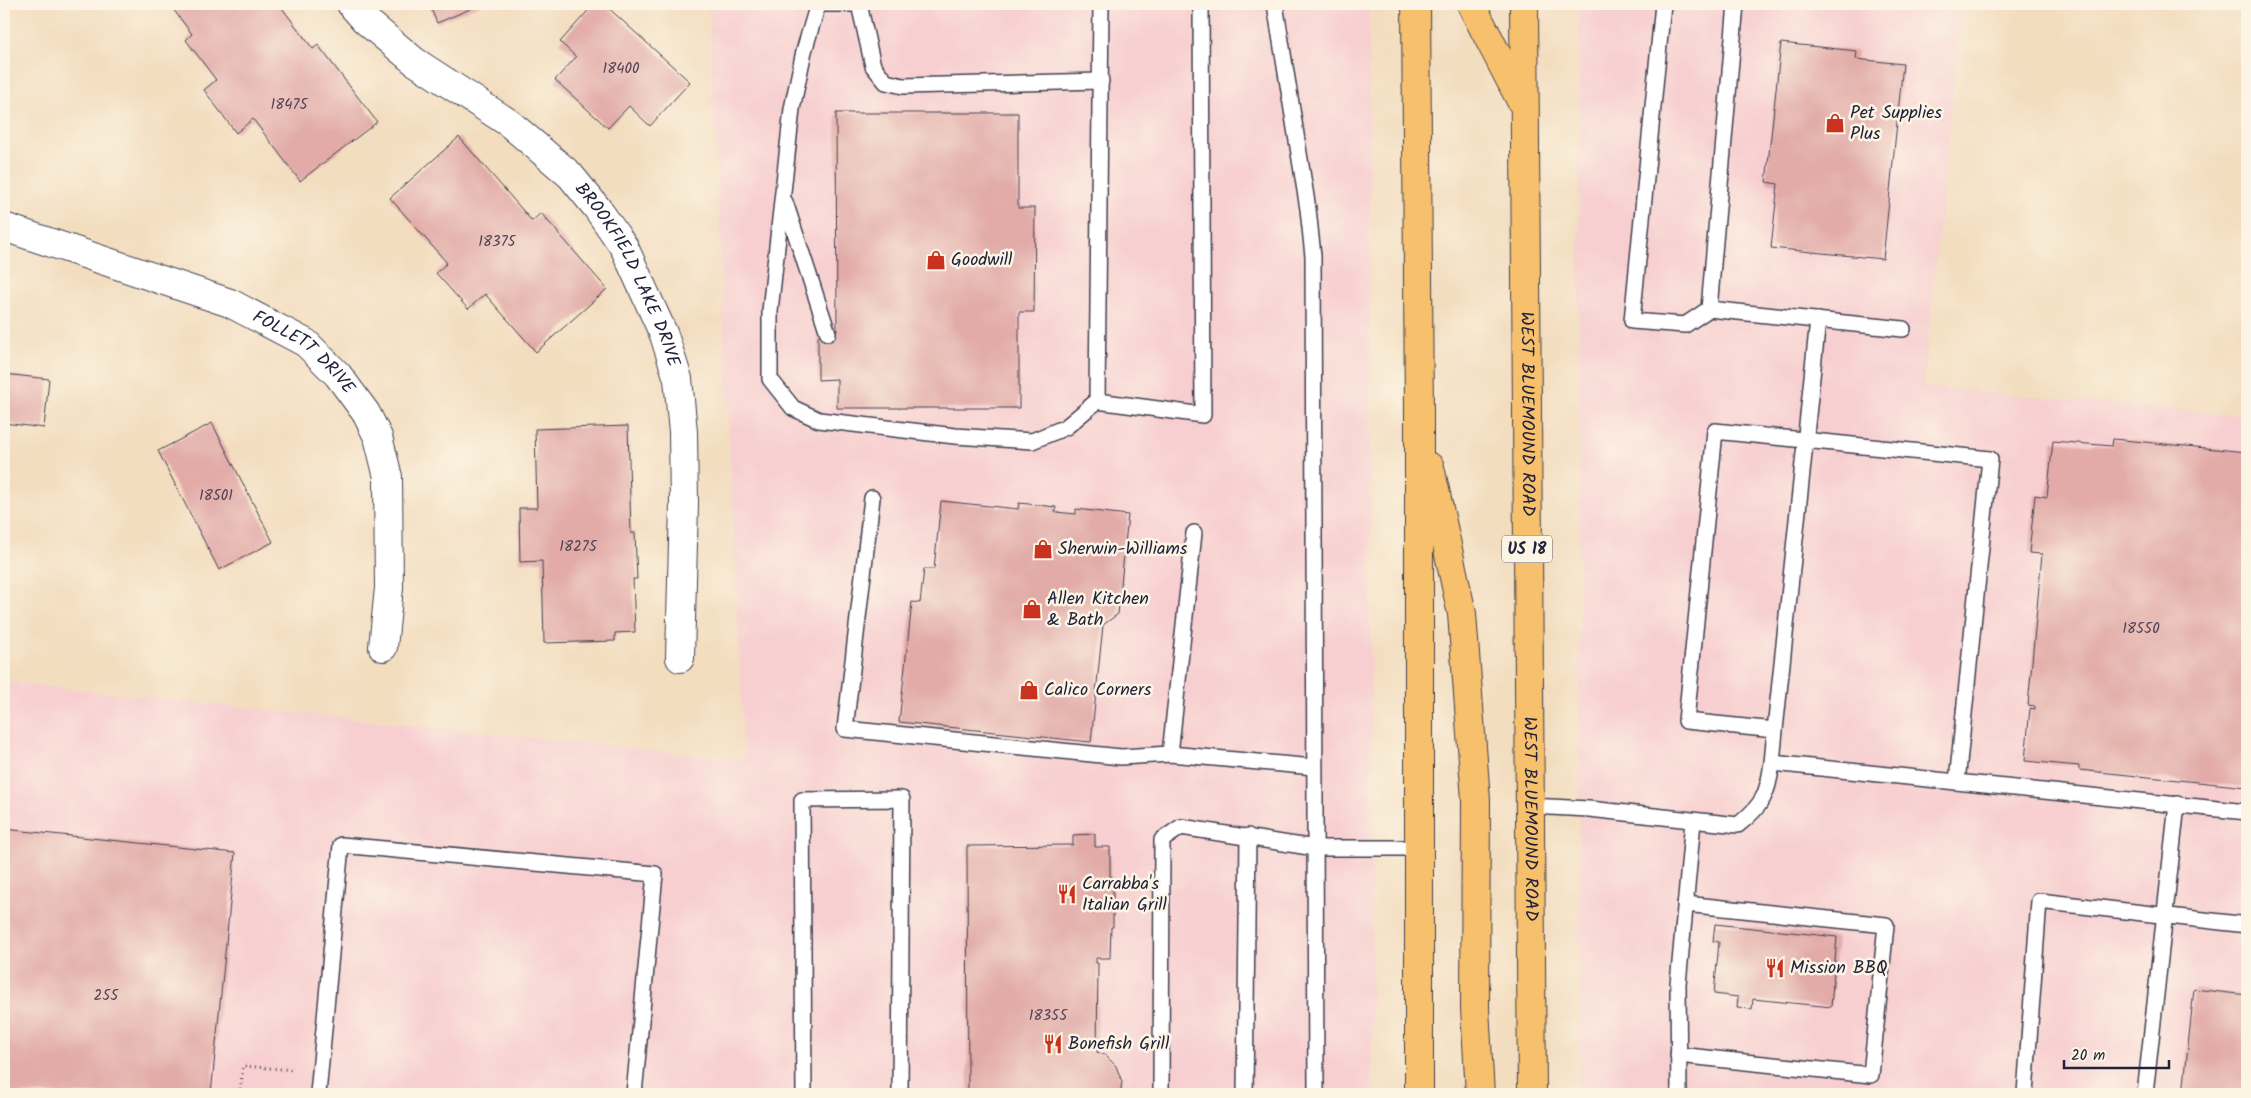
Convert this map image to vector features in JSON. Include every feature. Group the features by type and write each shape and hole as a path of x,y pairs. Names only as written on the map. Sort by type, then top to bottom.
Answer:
{"main road":[{"path":"1416,4 1419,414 1419,1094"},
{"path":"1471,4 1523,104"},
{"name":"WEST BLUEMOUND ROAD","path":"1524,4 1523,104 1532,1094"},
{"path":"1419,414 1462,614 1476,800 1475,1008 1480,1094"}],"street":[{"name":"BROOKFIELD LAKE DRIVE","path":"351,4 365,20 414,62 509,123 570,175 598,208 624,247 664,335 678,379 683,432 684,504 680,658"},
{"name":"FOLLETT DRIVE","path":"4,227 230,303 306,343 338,375 366,413 378,437 388,476 389,588 383,647"}],"lane":[{"path":"851,4 818,4 804,51 792,109 770,311 770,379 793,408 819,420 955,436 1032,441 1066,427 1097,401 1203,415 1201,4"},
{"path":"859,4 873,66 886,82 903,86 1101,81"},
{"path":"1097,401 1101,4"},
{"path":"1275,4 1308,209 1313,256 1316,1094"},
{"path":"1663,4 1632,321 1685,326 1709,309 1903,329"},
{"path":"1709,309 1736,4"},
{"path":"783,195 828,334"},
{"path":"1530,806 1589,809 1738,825 1756,810 1768,791 1818,320"},
{"path":"1775,730 1686,721 1715,431 1990,459 1957,782"},
{"path":"872,498 845,729 1121,757 1170,754 1314,767"},
{"path":"1170,754 1194,533"},
{"path":"1772,763 2247,812"},
{"path":"804,1094 802,800 902,799 900,1094"},
{"path":"2145,1094 2178,804"},
{"path":"1679,1094 1678,984 1693,821"},
{"path":"1162,1094 1162,840 1181,827 1315,848 1418,848"},
{"path":"1245,1094 1248,836"},
{"path":"318,1094 341,845 655,874 634,1094"},
{"path":"2025,1094 2039,902 2247,925"},
{"path":"1678,1055 1870,1075 1886,925 1685,904"}],"path":[{"path":"240,1094 243,1066 320,1073"}],"shaded area":[{"path":"709,4 1369,4 1372,1094 4,1094 4,682 744,760"},
{"path":"1579,4 1962,4 1923,387 2247,416 2247,1094 1579,1094"}],"building":[{"path":"181,4 279,4 313,49 318,45 377,122 300,181 253,119 236,133 204,90 216,80 186,40 192,34 173,9"},
{"path":"429,4 482,4 437,23"},
{"path":"594,4 604,4 690,82 650,126 629,106 608,128 555,80 576,57 560,42"},
{"name":"Pet Supplies Plus","path":"1781,43 1857,51 1856,59 1903,64 1883,259 1771,248 1778,184 1766,182"},
{"name":"Goodwill","path":"836,113 1018,113 1018,208 1035,208 1034,312 1019,312 1019,408 837,408 837,379 818,380 818,336 837,331"},
{"path":"459,137 532,221 541,213 607,289 536,352 485,294 468,309 436,273 447,263 390,198"},
{"path":"4,374 49,379 44,428 4,423"},
{"path":"212,423 273,542 219,570 158,451"},
{"path":"628,426 631,533 635,533 637,579 633,579 635,632 615,633 615,641 544,643 542,561 520,562 519,508 537,508 535,429"},
{"path":"2113,439 2247,452 2247,787 2079,770 2079,766 2025,761 2030,708 2035,709 2035,706 2028,705 2042,554 2029,553 2035,495 2047,497 2053,441 2112,446"},
{"path":"941,501 1018,509 1019,503 1056,507 1055,512 1076,514 1076,509 1128,515 1118,614 1103,625 1091,742 899,722 912,602 920,603 924,569 934,569"},
{"path":"4,829 235,853 211,1094 4,1094"},
{"path":"1095,834 1095,847 1110,847 1110,877 1113,877 1113,927 1111,927 1110,958 1096,958 1096,963 1098,963 1097,1052 1105,1055 1116,1066 1122,1082 1120,1094 997,1094 998,1092 968,1092 967,846 1073,845 1073,835"},
{"name":"Mission BBQ","path":"1715,924 1837,937 1831,1007 1753,999 1752,1009 1737,1008 1738,997 1714,994 1719,942 1713,941"},
{"path":"2194,989 2247,995 2247,1094 2183,1094"}],"place":[{"name":"Pet Supplies Plus","path":"1835,123"},
{"name":"Goodwill","path":"936,260"},
{"name":"Sherwin-Williams","path":"1043,549"},
{"name":"Allen Kitchen & Bath","path":"1032,609"},
{"name":"Calico Corners","path":"1029,690"},
{"name":"Carrabba's Italian Grill","path":"1067,894"},
{"name":"Mission BBQ","path":"1775,968"},
{"name":"Bonefish Grill","path":"1053,1044"}]}
